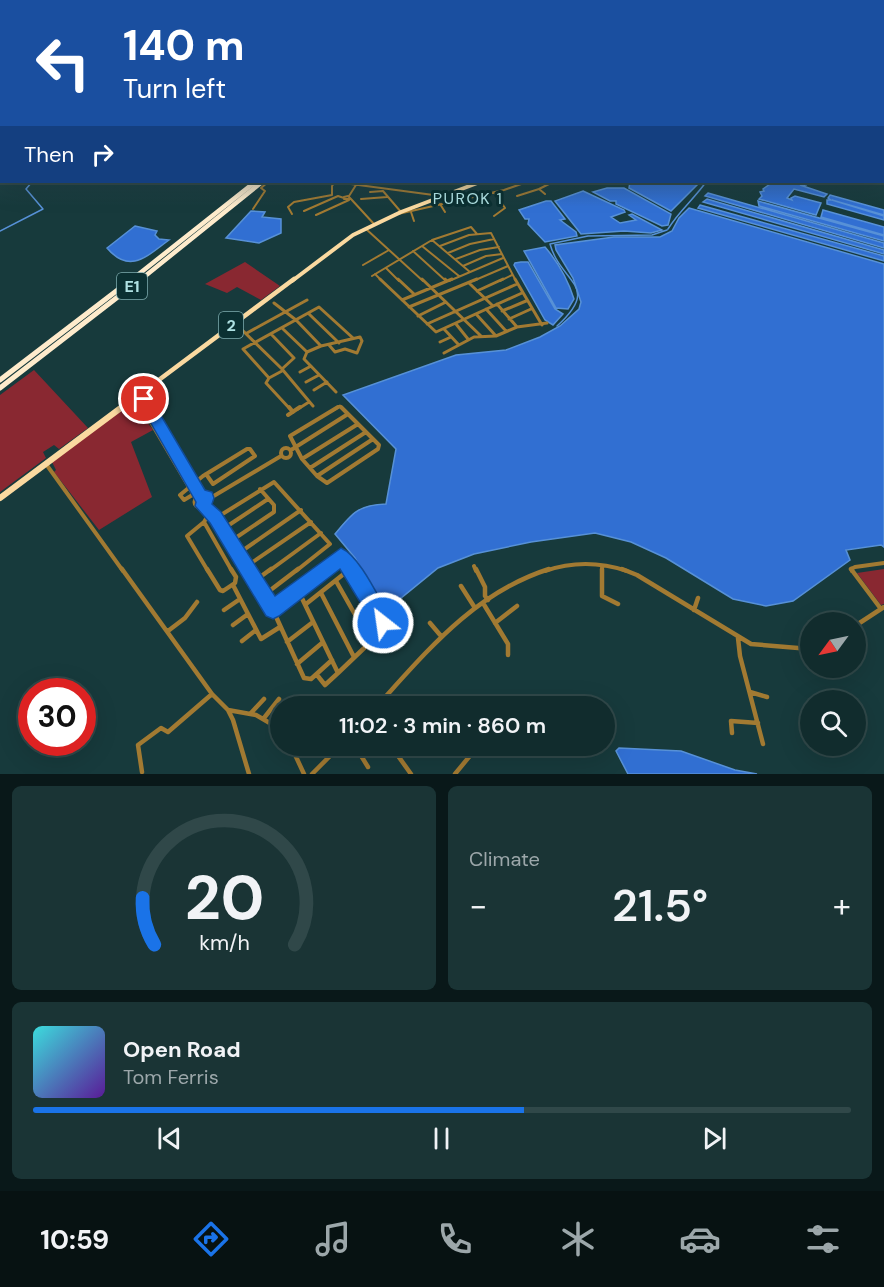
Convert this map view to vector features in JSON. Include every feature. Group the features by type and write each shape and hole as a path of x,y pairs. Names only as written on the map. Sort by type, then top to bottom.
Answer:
{"highway":[{"name":"E1","path":"0,380 254,183"},
{"name":"E1","path":"0,388 266,183"},
{"name":"2","path":"0,498 344,241 365,228 398,213 477,183"},
{"path":"128,275 142,270 160,258"},
{"path":"79,320 98,299"}],"street":[{"path":"253,209 266,191 261,188 266,183"},
{"path":"332,195 331,187 335,183"},
{"path":"350,183 443,196"},
{"path":"370,192 383,191 398,213 411,212 524,183"},
{"path":"517,196 551,183"},
{"path":"316,215 350,198 356,184"},
{"path":"539,189 545,194"},
{"path":"494,192 505,208 494,216"},
{"path":"292,214 288,207 292,202 332,195 350,198 374,224"},
{"path":"304,211 336,197"},
{"path":"361,199 387,197"},
{"path":"326,201 335,207"},
{"path":"440,204 445,212"},
{"path":"411,212 414,221"},
{"path":"477,234 472,227 432,240 374,275 436,332 522,293"},
{"path":"365,228 456,310 481,336"},
{"path":"440,246 490,232 526,301 542,325"},
{"path":"448,253 470,244 494,239"},
{"path":"432,240 470,272"},
{"path":"422,246 459,276"},
{"path":"456,259 480,250 499,247"},
{"path":"363,265 389,250"},
{"path":"413,251 447,281"},
{"path":"463,266 486,256 503,256"},
{"path":"402,300 503,256"},
{"path":"409,307 508,266"},
{"path":"386,268 414,294"},
{"path":"477,291 512,275"},
{"path":"469,283 517,327"},
{"path":"427,324 517,284"},
{"path":"247,333 307,300"},
{"path":"502,311 526,301"},
{"path":"418,316 447,302"},
{"path":"274,303 296,320 321,346"},
{"path":"269,378 243,350 308,313 321,307 354,338"},
{"path":"486,309 506,331"},
{"path":"509,319 531,309"},
{"path":"308,313 339,343"},
{"path":"476,314 496,336"},
{"path":"235,322 313,406"},
{"path":"444,353 468,339 496,336 517,327 547,323"},
{"path":"455,324 468,339"},
{"path":"282,328 307,352"},
{"path":"444,329 458,344"},
{"path":"271,334 294,358 266,383 292,412"},
{"path":"440,342 451,337"},
{"path":"329,345 335,352 346,349 358,353 362,338 321,346 307,352 304,359 336,392"},
{"path":"300,372 311,366"},
{"path":"306,382 319,375"},
{"path":"314,390 327,382"},
{"path":"140,393 194,482 198,498 195,506 203,506 216,518 239,553 273,610 297,664 308,680 332,660"},
{"path":"135,396 198,498"},
{"path":"139,402 144,399"},
{"path":"288,415 309,402"},
{"path":"339,406 358,424 379,445 378,449 327,483 323,482 302,459 290,437 291,434 339,406"},
{"path":"145,413 151,409"},
{"path":"203,506 207,500 281,456 285,449 291,450 348,414"},
{"path":"302,459 358,424"},
{"path":"310,468 366,432"},
{"path":"162,440 167,437"},
{"path":"317,476 373,439"},
{"path":"194,494 181,499 181,493 194,482 206,474 247,449 250,449 255,456 213,484 206,474"},
{"path":"281,456 289,457 291,450"},
{"path":"46,464 212,694 228,710 242,744 249,774"},
{"path":"216,518 274,482 329,542 329,546 264,595"},
{"path":"231,541 274,512 274,506 260,489"},
{"path":"198,498 205,497 207,500"},
{"path":"223,530 268,499"},
{"path":"239,553 301,510"},
{"path":"204,522 236,577 233,585 223,591 220,590 188,536 204,522 210,513"},
{"path":"247,566 310,522"},
{"path":"256,580 321,533"},
{"path":"273,610 340,557 343,557 351,568 383,623 383,630 325,685 316,675"},
{"path":"866,619 882,608 851,569 884,563"},
{"path":"474,566 485,585 485,602 509,647 508,655"},
{"path":"602,566 602,596 618,604"},
{"path":"386,696 441,636 475,608 555,567 602,566 630,571 738,637 758,645 800,648"},
{"path":"305,604 351,568"},
{"path":"336,581 370,641"},
{"path":"233,585 261,639 280,627"},
{"path":"461,585 475,608"},
{"path":"298,590 338,673"},
{"path":"321,593 354,657"},
{"path":"224,610 240,598"},
{"path":"694,609 698,598"},
{"path":"168,631 185,618 197,602"},
{"path":"495,623 517,606"},
{"path":"233,625 248,614"},
{"path":"287,642 313,622"},
{"path":"430,623 441,636"},
{"path":"242,640 256,630"},
{"path":"738,637 740,656 764,744"},
{"path":"297,664 322,643"},
{"path":"750,692 767,697"},
{"path":"142,772 138,746 161,728 168,732 212,694"},
{"path":"251,713 264,699"},
{"path":"228,710 251,713 270,722"},
{"path":"264,718 270,710"},
{"path":"732,733 731,721 758,723"},
{"path":"296,756 304,774"},
{"path":"312,774 330,756"},
{"path":"361,756 368,767"},
{"path":"398,756 411,774"},
{"path":"455,774 470,756"}],"shaded area":[{"path":"245,262 280,286 261,300 237,287 227,293 205,284"},
{"path":"34,370 88,428 59,449 54,445 43,452 46,458 0,492 0,395"},
{"path":"132,402 153,430 131,442 152,497 99,530 54,472 56,470 52,462"},
{"path":"884,569 884,604 881,605 857,573"}],"water":[{"path":"630,183 699,183 671,211 629,188"},
{"path":"772,183 809,183 800,185 827,194 824,197 794,189 787,198 792,200 791,198 795,196 821,203 816,215 759,199 763,189"},
{"path":"607,188 624,188 671,214 668,225 662,226 616,204 616,201 610,201 593,192"},
{"path":"583,191 624,210 625,212 611,217 620,223 636,220 629,215 632,214 662,230 651,233 624,231 581,234 555,201"},
{"path":"708,193 884,243 884,248 705,196"},
{"path":"830,195 884,210 884,215 832,200 884,216 884,220 827,204 827,200 831,200 828,198"},
{"path":"707,199 884,250 884,254 703,202"},
{"path":"551,201 565,219 560,220 576,232 577,236 545,242 528,224 529,219 525,219 519,210"},
{"path":"758,201 884,236 884,241 759,206"},
{"path":"700,205 884,256 884,261 698,208"},
{"path":"689,208 884,264 884,547 881,545 846,550 850,560 793,601 766,606 733,599 666,558 631,542 595,533 531,542 474,554 438,568 400,599 394,627 355,558 335,534 362,508 386,504 396,449 343,395 456,355 506,350 540,337 560,326 579,309 581,302 573,278 555,245 614,237 660,237 672,231 679,218"},
{"path":"823,210 884,227 884,235 821,217"},
{"path":"251,211 265,212 262,217 281,219 281,233 259,243 226,238"},
{"path":"135,226 157,231 155,235 159,239 169,240 146,257 138,260 131,262 115,256 107,248"},
{"path":"545,247 562,271 572,292 574,299 568,309 556,308 524,251"},
{"path":"528,262 555,309 563,314 553,325 545,320 514,265"},
{"path":"619,748 681,751 735,770 757,774 628,774 616,751"}],"waterway":[{"path":"0,231 43,209 26,189 31,183"},
{"path":"668,229 705,183"},
{"path":"557,326 570,312 576,302 577,293 555,257 550,244 588,236 652,235 667,230"}],"district":[{"name":"PUROK 1","path":"468,198"}],"route":[{"path":"144,399 194,482 200,496 207,499 203,506 216,518 273,610 341,556 351,568 383,623"}]}
